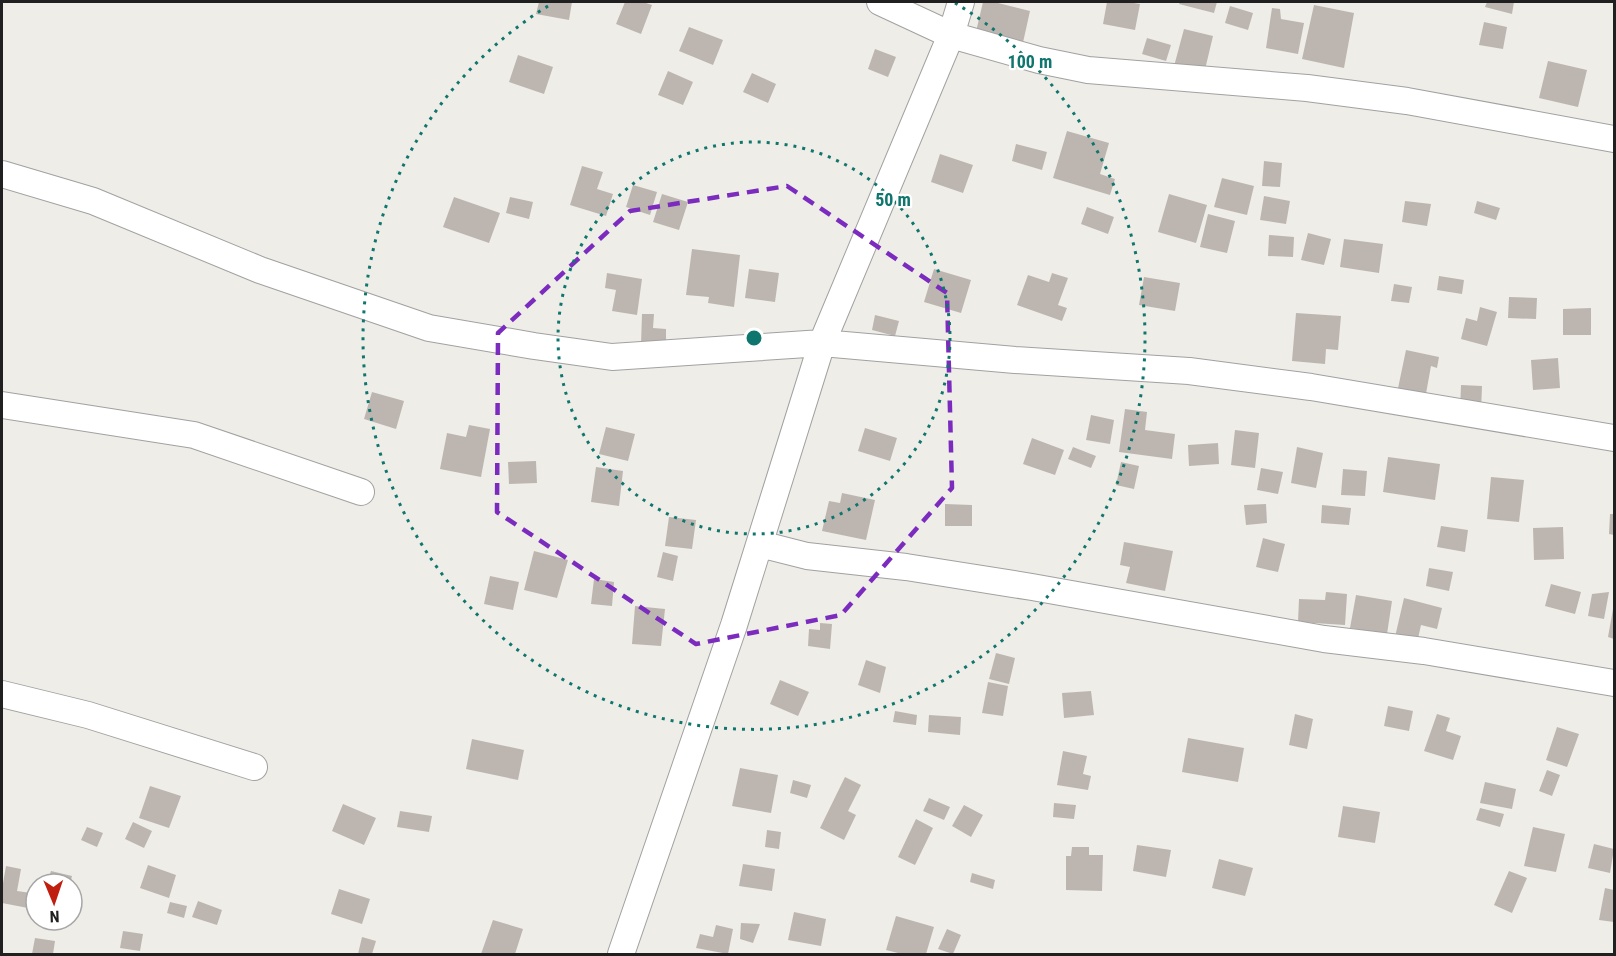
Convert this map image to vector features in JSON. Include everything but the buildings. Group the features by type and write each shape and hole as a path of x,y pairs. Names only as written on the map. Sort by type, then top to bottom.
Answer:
{"street":[{"path":"880,2 951,35 1039,60 1088,70 1307,88 1407,101 1614,139"},
{"path":"621,954 760,544 822,343 951,35 961,2"},
{"path":"2,174 93,201 260,270 429,328 534,346 612,357 822,343 1015,360 1189,371 1323,389 1614,438"},
{"path":"2,405 194,435 361,492"},
{"path":"760,544 807,555 906,567 1324,639 1424,651 1614,683"},
{"path":"2,694 88,715 254,767"}],"highlighted area":[{"path":"787,186 947,293 952,488 841,615 696,644 497,512 498,333 630,211"}]}
